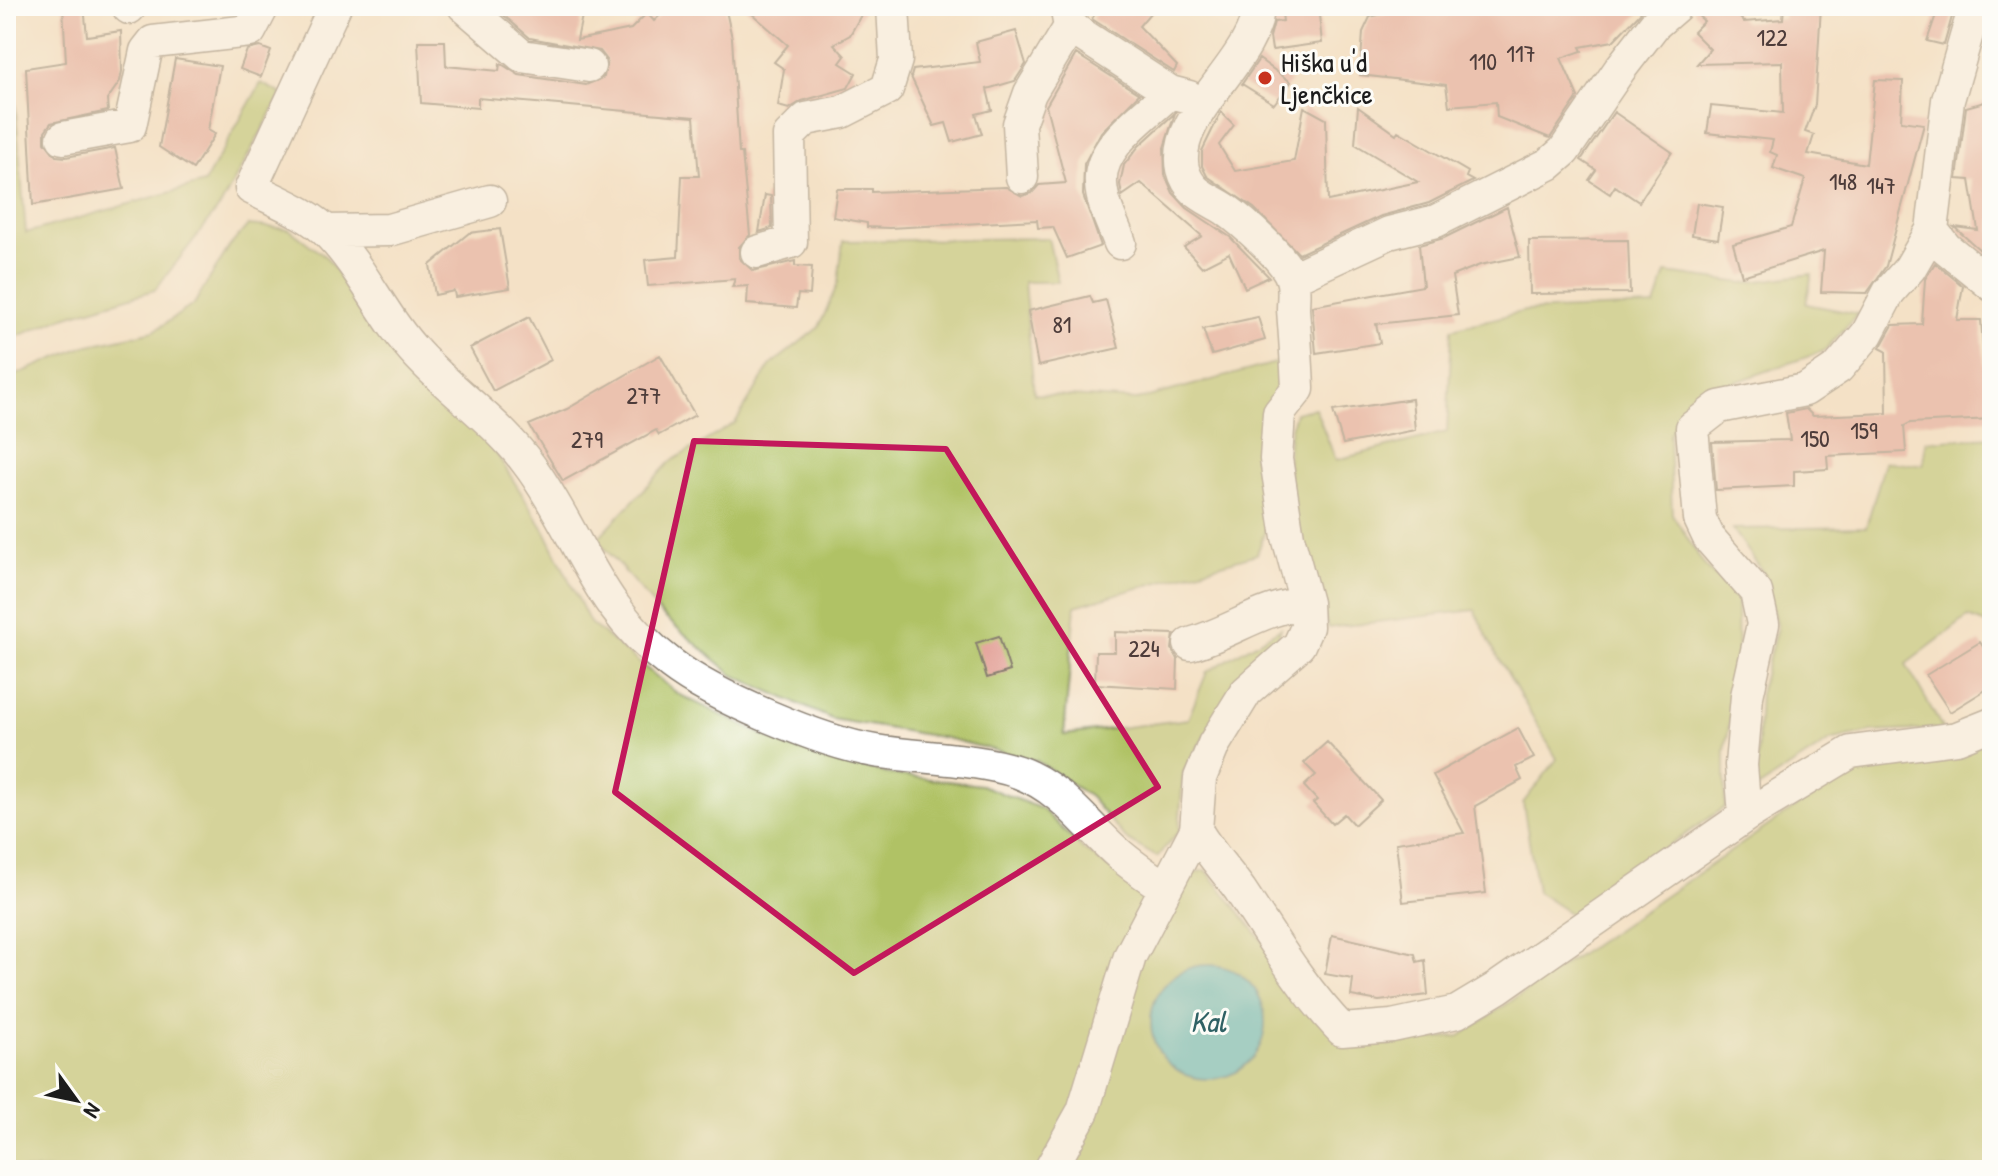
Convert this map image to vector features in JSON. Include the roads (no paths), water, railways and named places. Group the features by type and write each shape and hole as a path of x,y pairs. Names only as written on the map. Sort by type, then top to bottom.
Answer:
{"street":[{"path":"63,138 130,126 138,103 146,51 153,42 250,31 263,6"},
{"path":"335,6 251,188 326,231 361,271 400,335 443,381 504,431 534,472 592,576 625,624 672,665 738,702 870,750 1019,772 1073,804 1119,854 1164,887"},
{"path":"464,6 522,56 589,66"},
{"path":"757,252 791,242 789,136 806,119 842,112 887,89 896,60 893,6"},
{"path":"1050,1170 1083,1111 1130,956 1196,830 1200,778 1214,744 1246,692 1299,645 1307,627 1306,603 1288,537 1276,459 1279,413 1298,389 1292,278 1276,254 1226,210 1195,192 1182,166 1186,144 1204,101 1248,42 1258,18 1258,6"},
{"path":"1292,278 1389,233 1436,221 1549,164 1564,151 1654,25 1676,6"},
{"path":"1745,816 1741,765 1747,696 1763,624 1756,592 1709,538 1700,519 1692,428 1719,407 1805,390 1838,368 1867,334 1889,292 1910,268 1932,230 1948,100 1975,6"},
{"path":"1022,177 1019,124 1030,93 1068,17 1170,92 1204,101"},
{"path":"1120,243 1100,181 1105,165 1116,144 1170,92"},
{"path":"326,231 389,230 490,201"},
{"path":"1932,230 1946,248 1992,285"},
{"path":"1190,644 1220,635 1276,607 1306,603"},
{"path":"1196,830 1212,859 1237,886 1309,992 1342,1030 1392,1026 1457,1012 1497,988 1745,816 1851,752 1957,738 1992,724"}],"water":[{"name":"Kal","path":"1208,965 1230,969 1249,981 1261,1000 1265,1022 1261,1044 1249,1063 1230,1075 1208,1079 1186,1075 1167,1063 1155,1044 1151,1022 1155,1000 1167,981 1186,969"}],"place":[{"name":"Hiška u'd Ljenčkice","path":"1265,78"}]}
